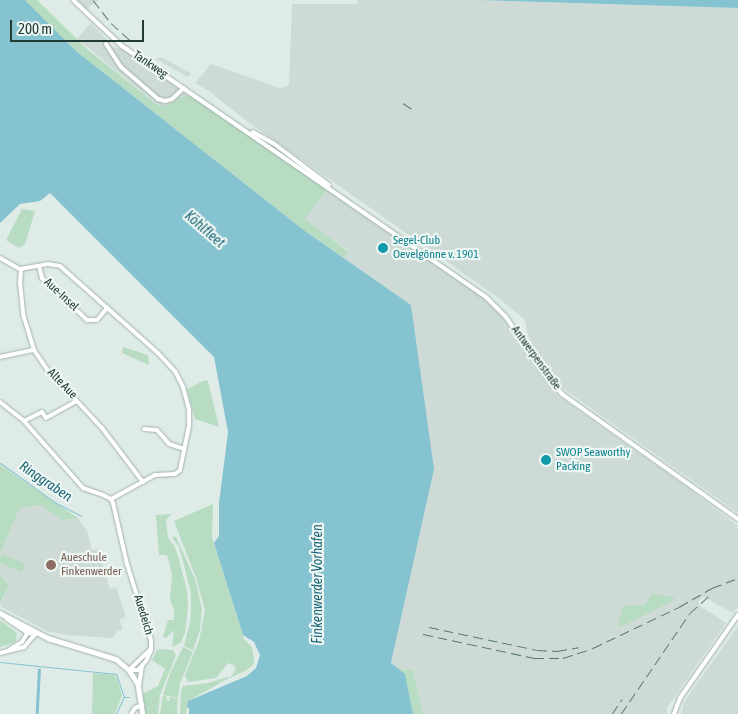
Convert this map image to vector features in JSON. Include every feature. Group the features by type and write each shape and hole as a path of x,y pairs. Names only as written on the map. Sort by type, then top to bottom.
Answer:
{"street":[{"name":"Tankweg","path":"73,0 117,42 184,88"},
{"path":"106,44 121,67 158,99 164,101 172,99 184,88"},
{"name":"Antwerpenstraße","path":"184,88 486,296 506,317 546,376 570,401 738,519"},
{"path":"0,258 21,269 39,266"},
{"name":"Aue-Insel","path":"107,308 97,320 87,320 42,278 39,266 50,264 60,266 107,308 175,371 186,394 189,418 184,449"},
{"name":"Alte Aue","path":"21,269 20,284 23,314 27,334 34,350 47,369 102,428 143,482"},
{"path":"0,357 34,350"},
{"path":"24,421 42,412 46,418 77,401"},
{"path":"0,402 24,421 82,488 111,499 159,474 178,473 182,466 184,449 169,444 157,430 144,429"},
{"name":"Auedeich","path":"111,499 127,564 149,631 150,654 142,666 139,687"},
{"path":"2,614 28,632 116,659 129,670 139,687 143,714"},
{"path":"2,614 36,633"},
{"path":"674,714 680,698 738,615"},
{"path":"2,652 22,642 28,632"},
{"path":"2,652 24,647 36,633"},
{"name":"Auedeich","path":"129,670 145,657 151,645"},
{"path":"129,670 136,671 142,666"},
{"path":"131,714 135,708 142,705"}],"shaded area":[{"path":"77,0 99,0 86,9"},
{"path":"358,0 477,0 738,8 738,513 564,389 551,374 528,337 525,320 500,299 248,122 209,91 195,83 211,64 280,88 289,85 292,4 357,4"},
{"path":"91,23 113,47 123,49 189,96 181,97 168,105 160,106 77,39"},
{"path":"161,57 191,73 188,77 156,59"},
{"path":"327,189 485,299 499,312 541,376 558,396 687,487 738,526 738,607 733,613 704,597 698,601 700,606 726,623 667,708 667,714 423,714 413,670 398,669 391,664 407,589 411,305 344,258 348,250 304,219"},
{"name":"Aueschule Finkenwerder","path":"41,505 62,520 78,518 87,531 92,550 98,549 110,589 116,587 126,617 119,620 123,629 116,632 113,638 66,635 47,631 0,606 9,585 0,576 0,553 20,508"},
{"path":"738,626 738,714 681,714 684,702"}],"green space":[{"path":"25,0 37,0 87,49 159,106 168,105 181,97 189,96 200,101 327,189 305,219 348,251 344,258 305,231 76,51"},
{"path":"22,209 35,211 25,244 19,248 6,240"},
{"path":"123,347 148,355 149,365 122,353"},
{"path":"205,380 208,381 219,427 195,419 187,389"},
{"path":"0,465 78,518 62,520 41,505 20,508 0,553"},
{"path":"213,504 212,537 244,639 252,647 254,659 253,665 247,670 230,678 236,669 234,665 228,663 216,678 188,682 185,675 199,641 205,610 196,578 174,521"},
{"path":"172,514 166,520 168,538 175,547 179,560 187,591 188,606 185,633 181,642 175,646 172,646 174,630 166,638 163,637 168,620 174,620 174,609 170,600 172,574 167,555 159,555 156,515"},
{"path":"174,536 176,537 195,579 202,609 200,630 193,650 184,646 191,618 191,593 179,546 173,539"},
{"path":"2,554 25,564 21,572 0,563"},
{"path":"0,576 9,585 0,604"},
{"path":"652,594 673,597 674,600 620,627 618,624 624,606 645,605"},
{"path":"0,620 17,633 16,642 0,647"},
{"path":"183,647 193,652 180,683 178,698 163,695 171,671"},
{"path":"157,650 173,650 176,655 160,695 158,714 145,714 143,694 158,686 165,669 152,660"},
{"path":"398,669 413,670 423,714 413,714 405,674"},
{"path":"93,673 114,675 117,679 122,695 115,714 92,714"},
{"path":"228,677 188,701 186,714 180,714 183,686 208,683"},
{"path":"163,696 167,697 166,700 169,701 170,697 178,699 177,714 160,714"}],"water":[{"path":"0,0 25,0 76,51 305,231 411,305 434,469 391,663 405,674 413,714 189,714 188,701 247,676 256,668 260,655 254,642 243,635 214,543 219,536 219,503 228,432 214,357 50,193 40,201 20,204 0,223"},
{"path":"477,0 738,0 738,8"},
{"path":"38,669 41,669 39,714 36,714"}],"waterway":[{"name":"Ringgraben","path":"0,463 56,503 81,516"},
{"path":"0,662 116,674 124,697 129,697"},
{"path":"116,714 124,697"}],"railway":[{"path":"93,0 111,23 131,41"},
{"path":"403,103 415,111"},
{"path":"423,634 534,658 563,658 593,648 679,607 712,588 738,578"},
{"path":"621,714 690,613 710,595"},
{"path":"429,627 537,650 557,651 579,647"},
{"path":"612,714 622,699"}],"place":[{"name":"Segel-Club Oevelgönne v. 1901","path":"383,248"},
{"name":"SWOP Seaworthy Packing","path":"546,460"},
{"name":"Aueschule Finkenwerder","path":"51,565"}],"water label":[{"name":"Köhlfleet","path":"205,229"},
{"name":"Finkenwerder Vorhafen","path":"317,584"}]}
